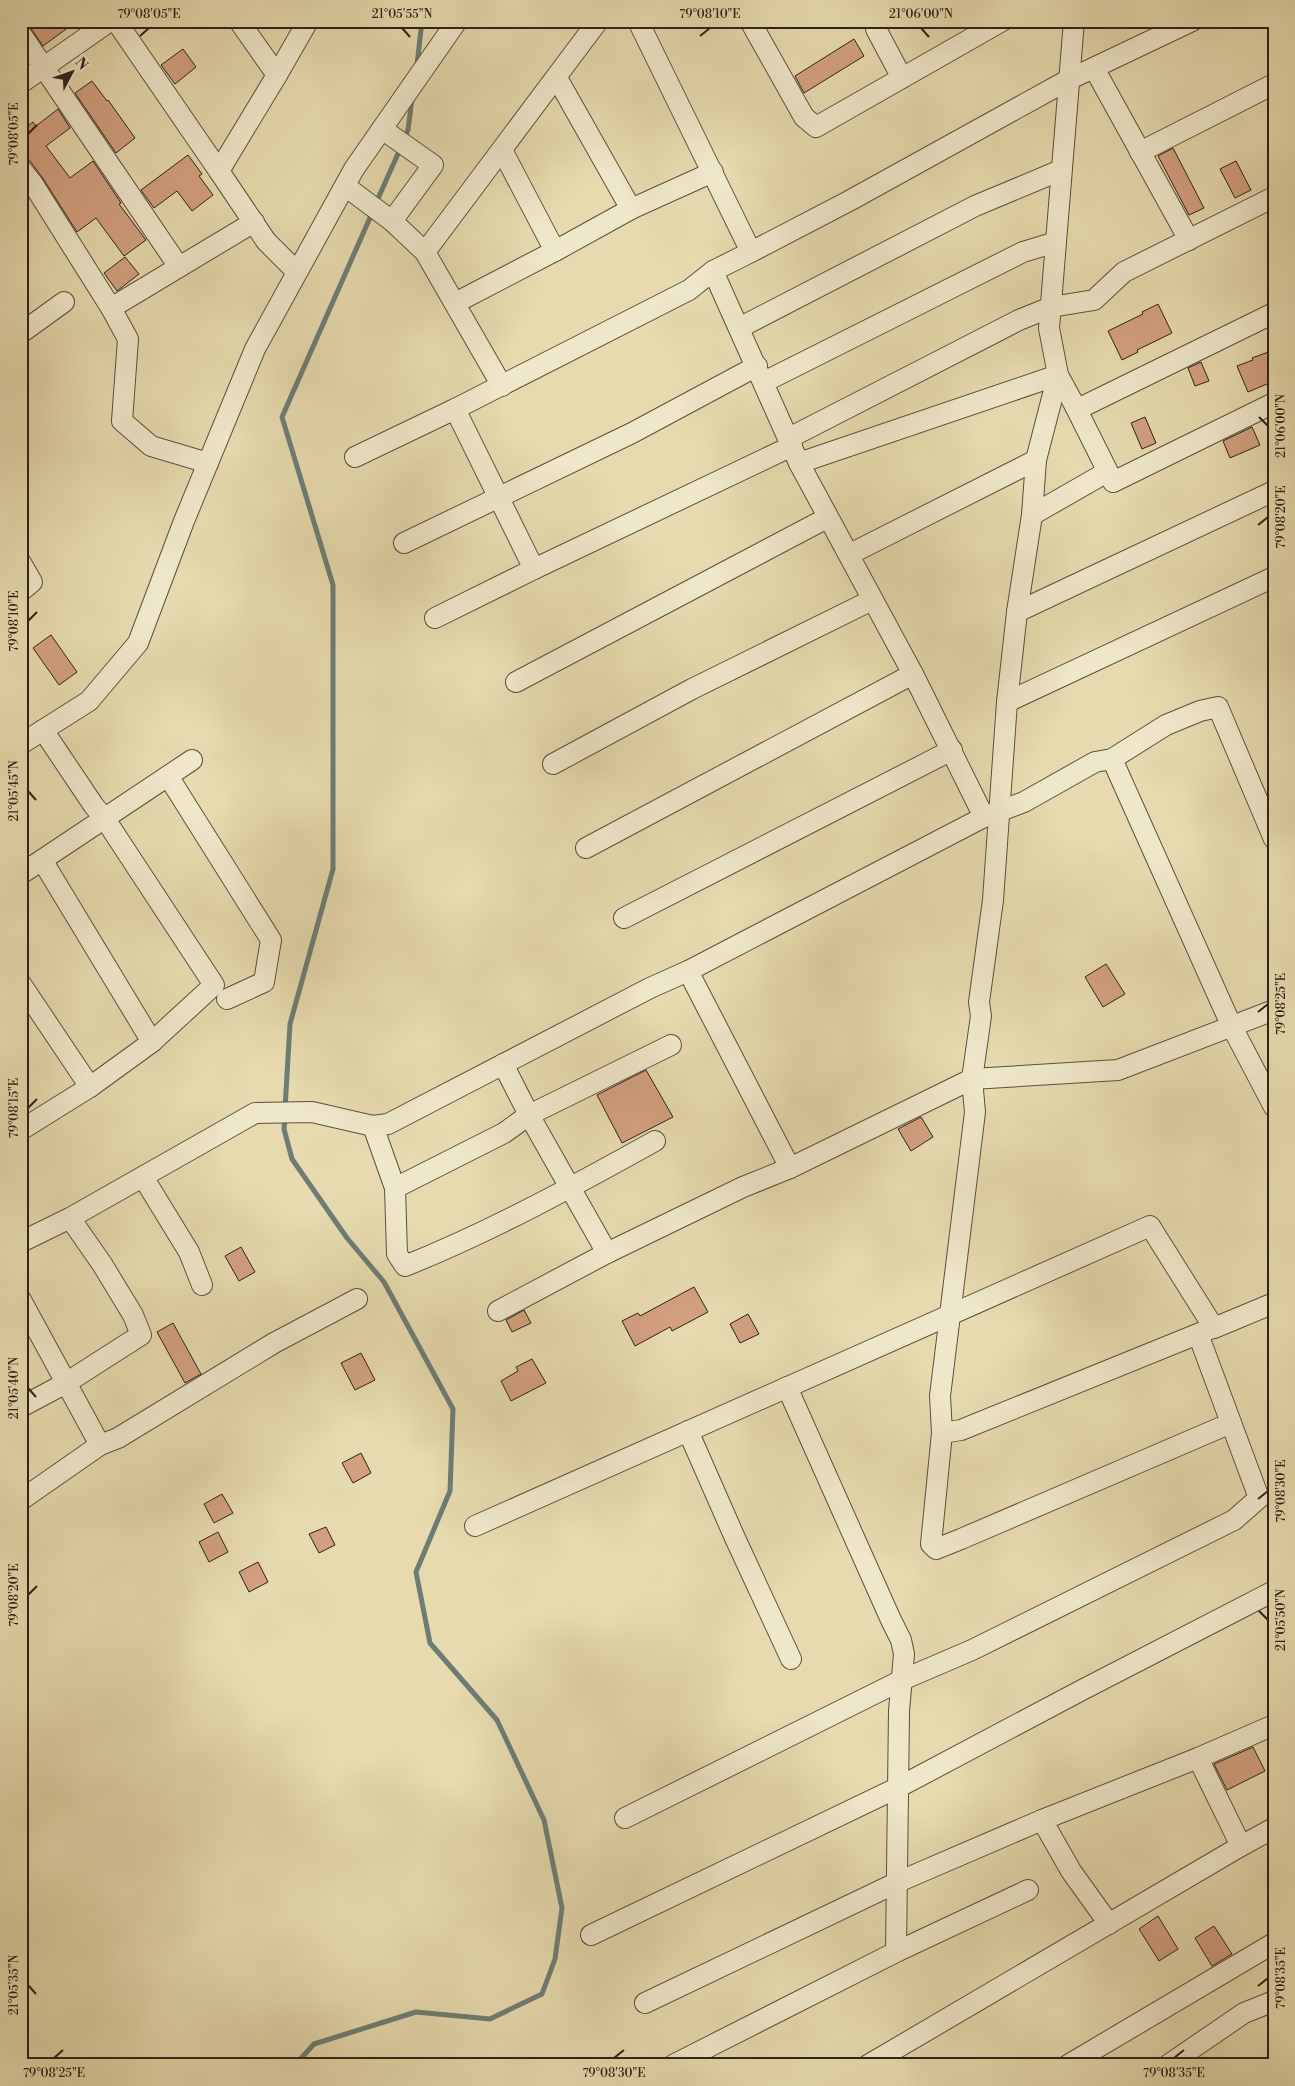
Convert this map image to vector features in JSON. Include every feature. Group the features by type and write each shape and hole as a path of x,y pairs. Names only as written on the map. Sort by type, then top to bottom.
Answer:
{"street":[{"path":"21,82 110,21"},
{"path":"116,21 266,241 297,272"},
{"path":"239,21 277,76"},
{"path":"219,171 308,21"},
{"path":"21,1130 90,1087 152,1042 214,986 104,818 29,735 89,701 138,643 254,349 345,186 387,133 404,98 457,21"},
{"path":"425,252 598,21"},
{"path":"638,21 751,252"},
{"path":"750,21 804,117 816,126 1002,21"},
{"path":"1074,21 1049,328 1058,375 1107,472 1113,482 1274,403"},
{"path":"355,458 502,386 688,290 713,271 849,201 1068,80 1192,21"},
{"path":"878,24 902,78"},
{"path":"21,34 179,267"},
{"path":"1094,68 1189,240"},
{"path":"557,78 631,209"},
{"path":"1140,152 1274,84"},
{"path":"387,133 433,165 388,218"},
{"path":"502,150 555,251"},
{"path":"21,169 33,184 111,308 128,339 122,421 152,446 208,463"},
{"path":"739,328 975,206 1061,170"},
{"path":"456,303 631,209 713,172"},
{"path":"345,186 388,218 425,252 502,386"},
{"path":"435,618 534,569 793,449 1019,320 1051,307 1094,300 1124,272 1274,197"},
{"path":"111,308 254,222"},
{"path":"404,543 632,433 1023,252 1056,242"},
{"path":"713,271 793,449 828,518 850,554 872,600 914,674 952,750 991,815"},
{"path":"21,333 64,302"},
{"path":"1075,406 1084,406 1274,313"},
{"path":"793,449 1058,375"},
{"path":"1058,375 1036,460 1032,514 1017,612 1007,702 991,815 993,900 979,1002 981,1016 972,1079 975,1112 940,1396 942,1433 932,1544 936,1549 1231,1423"},
{"path":"455,409 534,569"},
{"path":"850,554 1036,460"},
{"path":"1032,514 1107,472"},
{"path":"1017,612 1274,491"},
{"path":"516,682 828,518"},
{"path":"21,563 32,582 21,590"},
{"path":"1007,702 1274,577"},
{"path":"553,764 692,690 872,600"},
{"path":"586,848 914,674"},
{"path":"21,1242 70,1218 255,1113 312,1112 373,1126 388,1124 650,988 688,971 991,815 1024,802 1095,762 1112,759 1166,725 1200,711 1218,707 1274,839"},
{"path":"624,918 952,750"},
{"path":"1112,759 1232,1027 1274,1107"},
{"path":"21,874 192,760"},
{"path":"168,776 271,940 264,982 227,999"},
{"path":"42,860 152,1042"},
{"path":"688,971 790,1168"},
{"path":"21,984 90,1087"},
{"path":"498,1311 607,1253 743,1187 790,1168 972,1079 1118,1070 1274,1010"},
{"path":"395,1188 504,1133 529,1114 671,1045"},
{"path":"503,1064 607,1253"},
{"path":"373,1126 395,1188 397,1254 406,1266 446,1250 570,1188 655,1141"},
{"path":"142,1177 189,1252 202,1284"},
{"path":"21,1407 66,1383 130,1344 142,1333 102,1264 70,1218"},
{"path":"475,1526 1150,1226 1206,1331 1231,1423 1259,1498 1234,1520 972,1650 902,1680 625,1818"},
{"path":"21,1500 100,1445 118,1438 274,1343 356,1299"},
{"path":"21,1300 100,1445"},
{"path":"942,1433 961,1430 1274,1303"},
{"path":"787,1387 886,1611 901,1640 904,1654 899,1711 896,1952"},
{"path":"688,1432 791,1659"},
{"path":"591,1935 899,1787 1082,1690 1274,1592"},
{"path":"645,2003 898,1882 1042,1820 1198,1758 1274,1725"},
{"path":"1198,1758 1241,1846"},
{"path":"1042,1820 1071,1871 1109,1924"},
{"path":"868,2065 1274,1828"},
{"path":"672,2065 896,1952 1028,1890"},
{"path":"1068,2065 1274,1943"},
{"path":"1168,2065 1244,2013 1274,2001"}],"building":[{"path":"21,21 77,21 43,46 30,27"},
{"path":"854,39 864,56 804,93 795,76"},
{"path":"183,49 196,67 175,84 161,65"},
{"path":"92,81 135,138 116,153 75,93"},
{"path":"58,109 70,128 46,146 70,178 93,161 121,203 119,204 146,240 124,256 96,218 77,232 42,177 30,161 21,157 21,131 33,122 36,126"},
{"path":"1173,148 1204,208 1189,215 1158,156"},
{"path":"188,155 202,174 199,176 213,195 192,211 177,191 154,208 141,190"},
{"path":"1236,161 1251,190 1235,198 1220,169"},
{"path":"125,257 139,274 117,291 104,273"},
{"path":"1158,304 1172,333 1137,350 1138,352 1122,360 1108,331 1143,314 1142,312"},
{"path":"1274,350 1274,381 1248,392 1237,366"},
{"path":"1201,362 1209,381 1195,386 1188,368"},
{"path":"1145,417 1156,443 1142,449 1131,423"},
{"path":"1252,427 1260,445 1230,458 1223,441"},
{"path":"51,635 77,672 59,685 33,648"},
{"path":"1106,964 1125,994 1103,1007 1085,977"},
{"path":"646,1070 673,1117 622,1143 597,1095"},
{"path":"921,1117 933,1137 911,1151 898,1129"},
{"path":"241,1247 255,1272 239,1281 225,1256"},
{"path":"694,1287 708,1312 672,1331 670,1327 635,1346 622,1321 638,1313 640,1316"},
{"path":"524,1310 531,1323 512,1332 506,1320"},
{"path":"748,1314 759,1334 740,1343 730,1324"},
{"path":"173,1323 201,1374 185,1383 157,1332"},
{"path":"361,1353 375,1380 355,1390 341,1363"},
{"path":"532,1359 546,1383 511,1401 501,1381 518,1371 516,1367"},
{"path":"361,1453 371,1473 353,1483 342,1463"},
{"path":"222,1494 233,1513 214,1523 204,1504"},
{"path":"326,1527 335,1545 319,1553 309,1534"},
{"path":"218,1532 228,1552 209,1562 199,1542"},
{"path":"258,1562 268,1582 249,1592 239,1572"},
{"path":"1253,1747 1265,1771 1227,1790 1214,1764"},
{"path":"1158,1916 1178,1949 1159,1961 1139,1929"},
{"path":"1214,1926 1232,1954 1212,1966 1195,1938"}],"waterway":[{"path":"417,65 422,21"},
{"path":"404,139 408,130 412,99"},
{"path":"376,203 401,147"},
{"path":"285,1109 290,1024 333,869 333,585 282,417 373,211"},
{"path":"285,1118 284,1129 292,1159 347,1238 384,1282 453,1409 450,1491 416,1572 430,1643 497,1720 544,1820 562,1908 555,1959 542,1994 490,2019 416,2012 314,2044 295,2065"}]}
